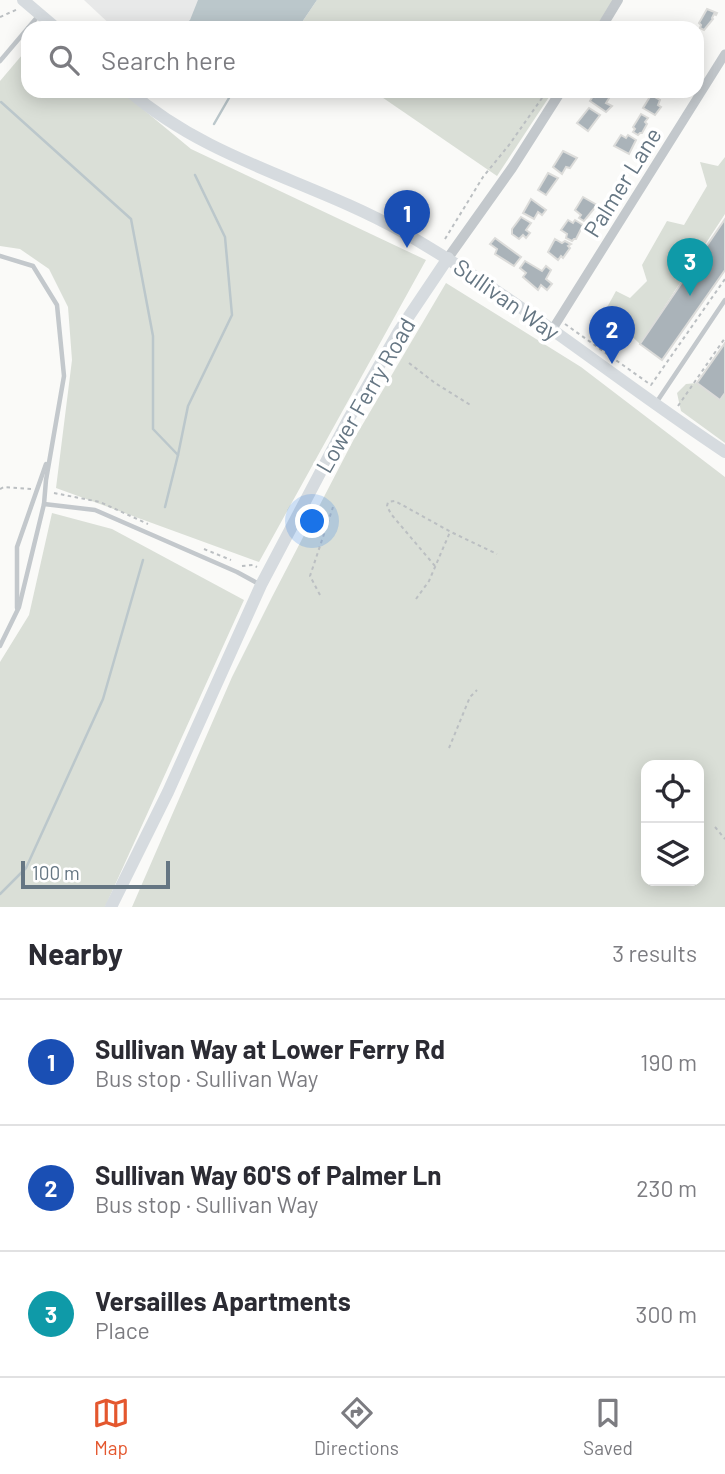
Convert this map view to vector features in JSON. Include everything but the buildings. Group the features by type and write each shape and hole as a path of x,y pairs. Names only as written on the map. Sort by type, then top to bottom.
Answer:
{"main road":[{"path":"24,1 48,21"},
{"name":"Sullivan Way","path":"138,98 168,121 221,151 363,211 447,258 556,325 655,404 725,452"},
{"name":"Lower Ferry Road","path":"111,907 168,792 261,585 354,409 399,331 447,258"}],"street":[{"path":"605,21 618,0"},
{"name":"Palmer Lane","path":"704,88 725,54"},
{"name":"Lower Ferry Road","path":"447,258 512,168 557,98"},
{"name":"Palmer Lane","path":"556,325 698,98"}],"lane":[{"path":"34,21 40,14"},
{"path":"0,61 21,36"},
{"path":"0,256 33,266 57,305 64,376 44,504 19,607 0,646"},
{"path":"655,404 725,300"},
{"path":"16,612 17,547 50,454"},
{"path":"44,504 95,510 261,585"}],"path":[{"path":"0,17 17,10 24,1"},
{"path":"444,239 484,177 542,98"},
{"path":"556,325 651,385 725,279"},
{"path":"678,406 725,338"},
{"path":"408,363 472,406"},
{"path":"435,566 391,514 388,502 395,501 497,554"},
{"path":"320,595 310,576 333,507"},
{"path":"416,599 429,581 451,532"},
{"path":"449,748 470,697 477,690"},
{"path":"715,827 725,839"}],"shaded area":[{"path":"84,0 246,0 238,21 106,21"},
{"path":"198,0 317,0 303,21 190,20"},
{"path":"317,0 614,0 600,21 303,21"},
{"path":"21,56 21,98 129,98 191,149 426,260 259,562 56,488 72,360 68,307 49,269 20,249 0,246 0,81"},
{"path":"383,98 548,98 497,176"},
{"path":"725,157 725,214 640,344 605,311 616,291 630,298 647,281 642,265 667,221 684,225 707,186 700,162 718,166"},
{"path":"446,283 581,367 725,477 725,907 132,907 232,677 354,439"},
{"path":"697,383 719,400 725,393 725,443 681,411 677,393 686,384"},
{"path":"52,513 112,529 244,600 105,907 0,907 0,662 29,615"}],"waterway":[{"path":"214,124 229,98"},
{"path":"1,102 131,219 153,336 153,429 178,455"},
{"path":"165,507 188,406 232,315 225,237 195,175"},
{"path":"0,894 26,868 103,699 143,560"}],"place":[{"name":"Sullivan Way at Lower Ferry Rd","path":"407,248"},
{"name":"Versailles Apartments","path":"690,296"},
{"name":"Sullivan Way 60'S of Palmer Ln","path":"612,364"}]}
